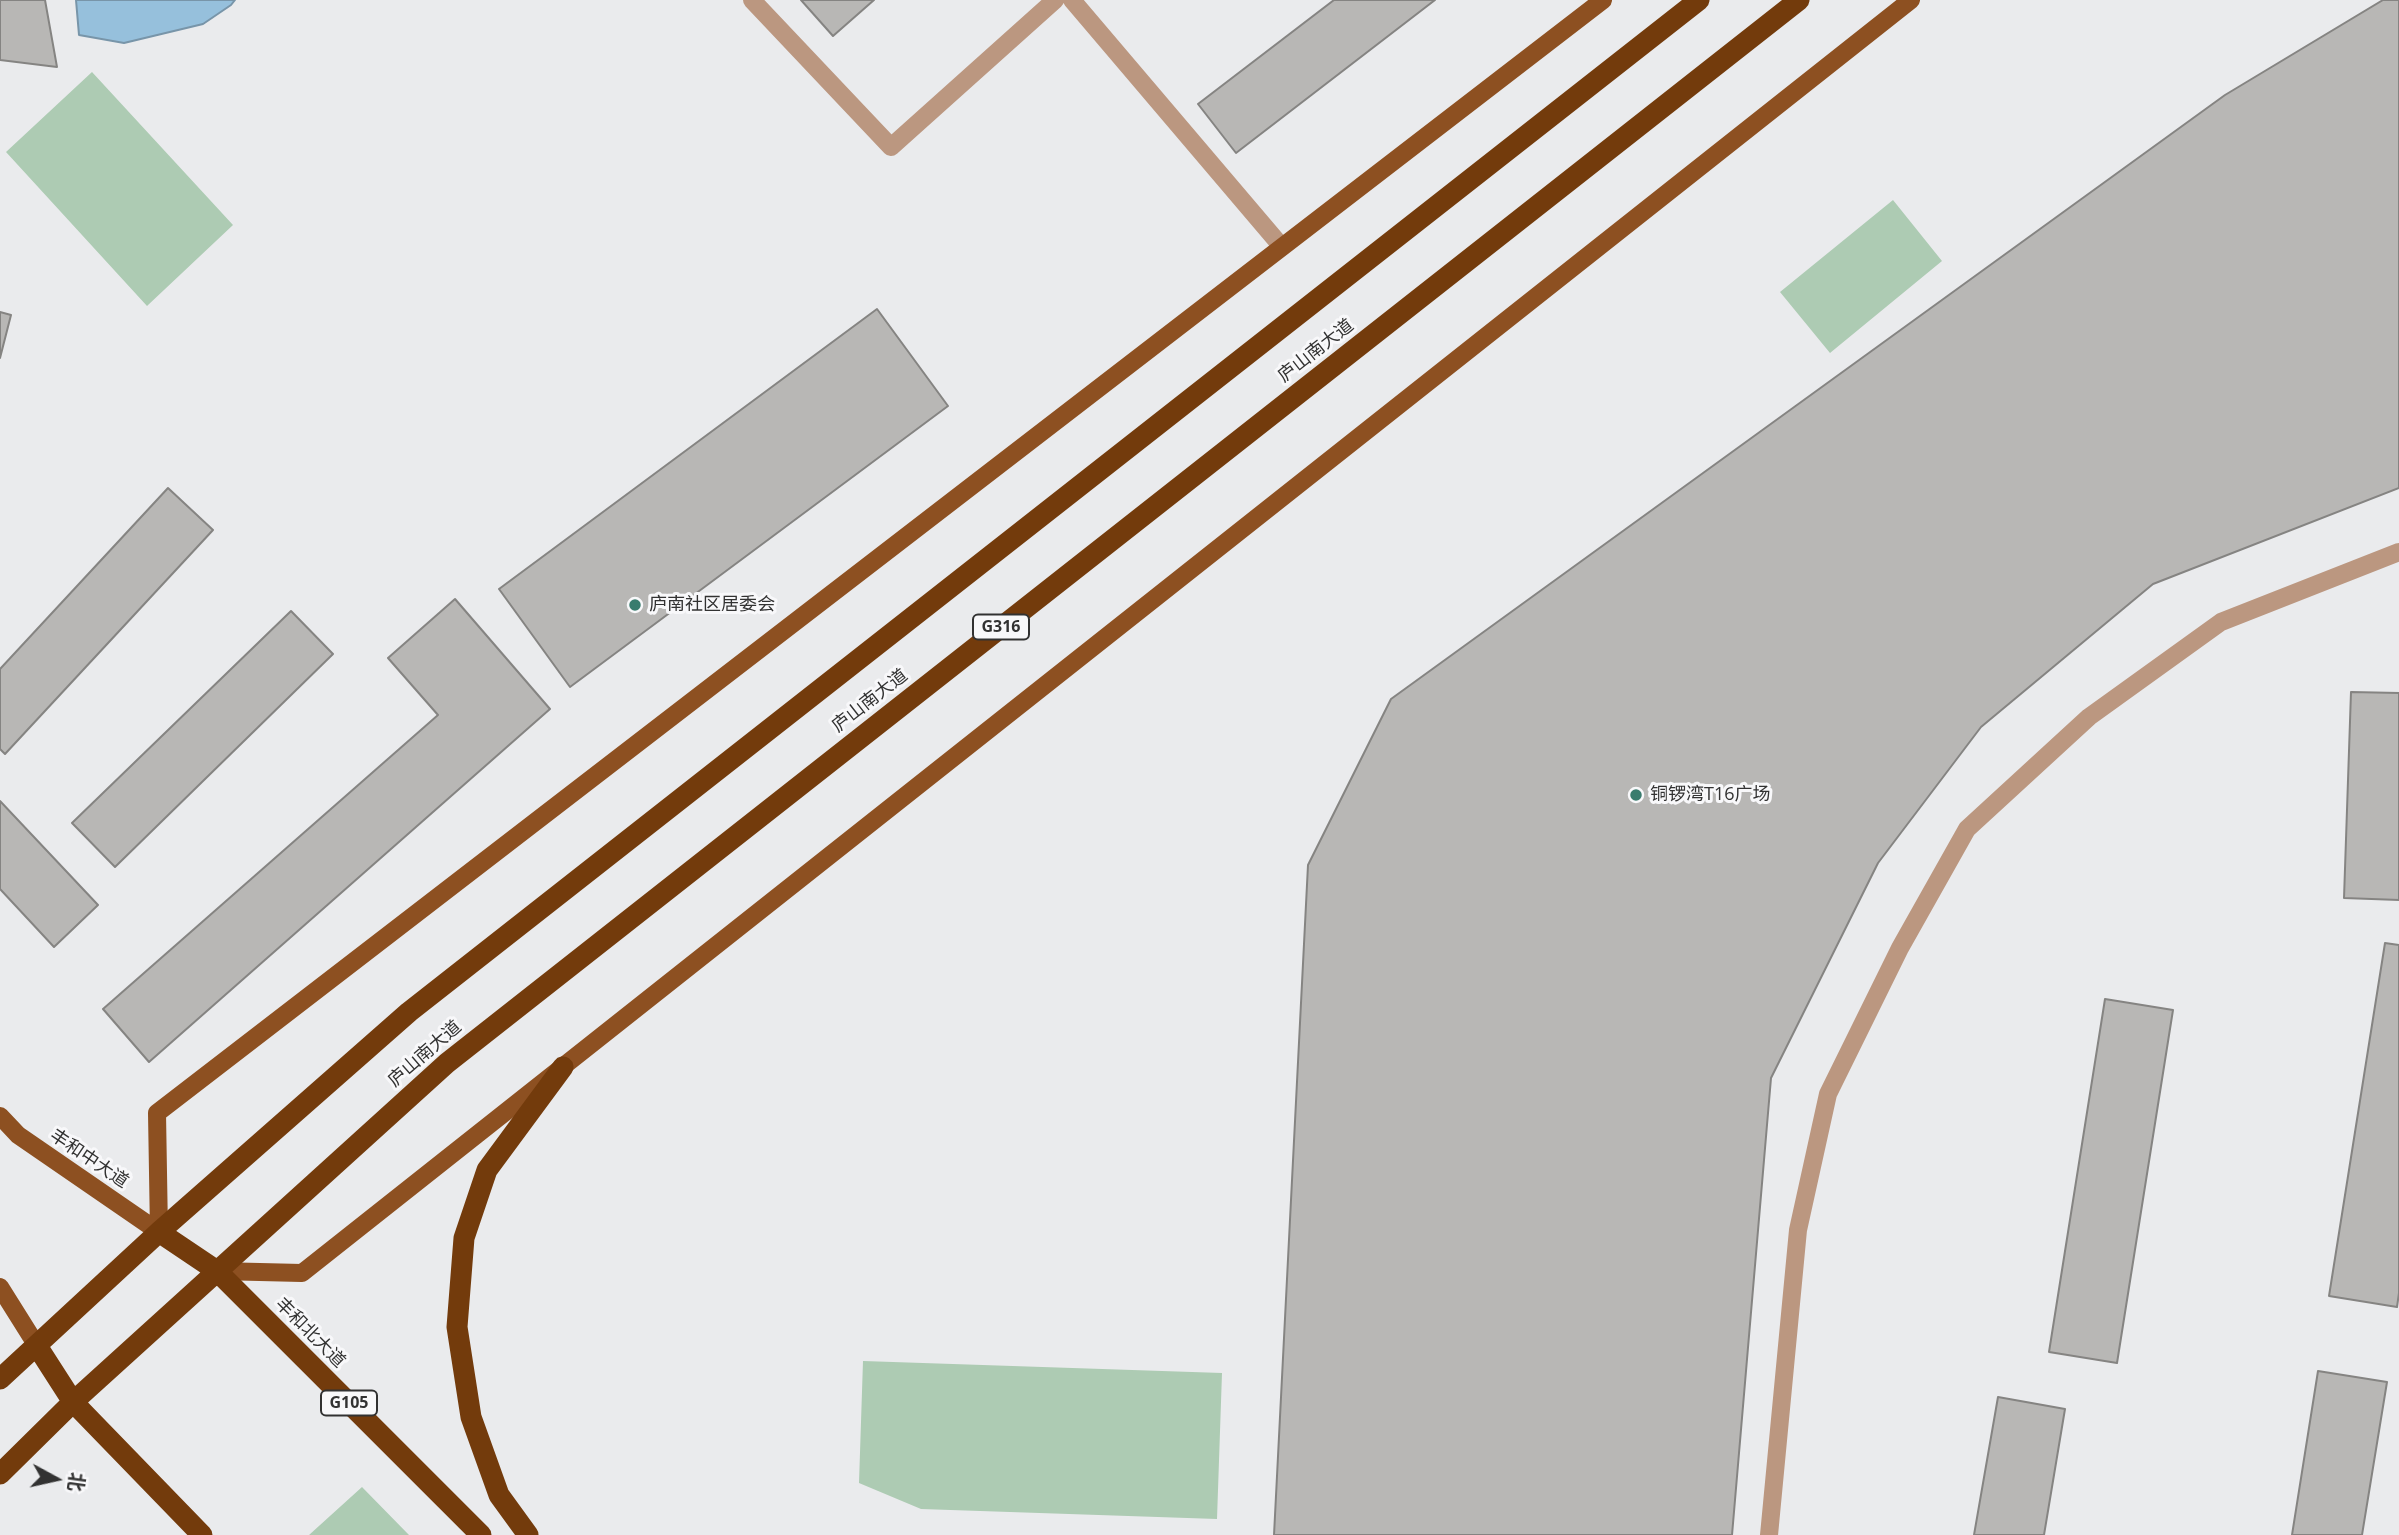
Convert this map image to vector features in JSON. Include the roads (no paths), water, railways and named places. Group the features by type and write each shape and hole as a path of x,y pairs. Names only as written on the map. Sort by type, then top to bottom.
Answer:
{"highway":[{"path":"0,1380 159,1232 409,1012 1699,0"},
{"name":"庐山南大道","path":"0,1474 72,1402 447,1063 1799,0"},
{"path":"528,1535 499,1495 471,1417 457,1327 464,1238 487,1170 563,1067"},
{"name":"丰和北大道","path":"159,1232 217,1271 481,1535"},
{"path":"37,1346 72,1402 202,1535"}],"main road":[{"path":"159,1232 157,1113 1603,0"},
{"path":"217,1271 302,1273 1911,0"},
{"name":"丰和中大道","path":"0,1116 19,1135 159,1232"},
{"path":"0,1287 37,1346"}],"street":[{"path":"752,0 891,147 1055,0"},
{"path":"1072,0 1282,247"},
{"path":"1769,1535 1798,1230 1828,1094 1900,947 1967,829 2089,717 2221,622 2399,552"}],"water":[{"path":"76,0 235,0 203,24 124,43 79,35"}],"place":[{"name":"庐南社区居委会","path":"635,605"},
{"name":"铜锣湾T16广场","path":"1636,795"}]}
